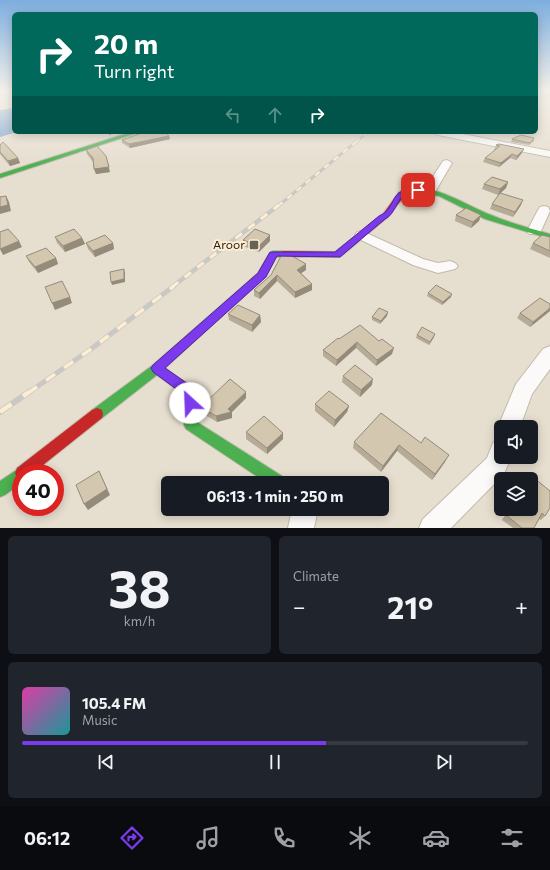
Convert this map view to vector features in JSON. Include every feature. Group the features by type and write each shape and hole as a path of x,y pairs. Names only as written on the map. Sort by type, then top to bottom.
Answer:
{"street":[{"path":"0,176 131,134"},
{"path":"448,134 550,154"},
{"path":"430,192 447,163"},
{"path":"34,464 157,368 262,275 274,254 337,255 382,218 388,215 399,196 406,191 441,194 488,218 550,237"},
{"path":"534,231 544,210"},
{"path":"362,235 418,262 438,268 450,266"},
{"path":"512,420 522,390 550,354"},
{"path":"157,368 189,392 191,425 269,476"},
{"path":"432,528 497,464"},
{"path":"0,490 12,481"},
{"path":"301,528 304,516"}],"water":[{"path":"0,117 12,117 12,133 0,137"}],"building":[{"path":"139,134 167,134 169,136 129,144 122,140"},
{"path":"521,135 534,138 530,143 512,139"},
{"path":"3,142 18,158 8,161 0,152 0,145"},
{"path":"499,144 524,149 517,156 512,154 501,163 485,158 500,146 496,145"},
{"path":"97,146 106,156 109,167 94,169 93,158 86,150"},
{"path":"492,177 508,182 500,189 484,184"},
{"path":"500,193 523,200 515,212 492,204"},
{"path":"6,196 8,205 0,207 0,197"},
{"path":"466,208 481,215 473,222 456,215"},
{"path":"8,229 19,241 0,249 0,232"},
{"path":"74,229 82,238 63,246 55,237"},
{"path":"255,229 270,235 259,246 243,240"},
{"path":"105,235 113,243 93,251 86,243"},
{"path":"542,235 550,237 550,251 533,243"},
{"path":"46,248 56,258 35,267 26,256"},
{"path":"281,256 292,256 306,264 297,270 312,284 295,292 277,275 259,293 254,290 271,275"},
{"path":"124,269 124,279 111,282 110,272"},
{"path":"62,281 70,297 52,303 45,287"},
{"path":"436,285 452,294 443,302 428,293"},
{"path":"540,298 550,304 550,308 533,322 520,313"},
{"path":"238,305 260,315 252,325 228,314"},
{"path":"379,308 388,312 381,321 372,317"},
{"path":"360,325 379,341 382,339 394,348 377,360 357,342 337,360 323,350 338,338 339,339"},
{"path":"422,327 435,334 430,342 417,335"},
{"path":"355,365 373,379 361,390 343,376"},
{"path":"230,379 246,392 228,409 231,412 216,416 206,410 206,402"},
{"path":"329,391 349,406 335,420 315,404"},
{"path":"381,413 421,443 425,437 449,455 435,474 399,445 383,466 354,442"},
{"path":"264,416 283,433 267,448 246,432"},
{"path":"99,471 107,489 84,504 76,485"},
{"path":"538,481 550,491 550,508 545,516 542,513 534,528 522,528 507,516 538,516"}],"railway":[{"path":"356,142 366,134"},
{"path":"278,206 357,141"},
{"path":"172,287 279,205"},
{"path":"28,393 91,349 174,286"},
{"path":"0,412 29,392"}],"traffic: fast":[{"path":"0,176 131,134"},
{"path":"402,194 406,191 441,194 488,217 550,237"},
{"path":"97,414 157,368 262,275 273,254 283,254"},
{"path":"157,368 189,392 191,425 269,476"},
{"path":"0,490 12,481"}],"traffic: jam":[{"path":"283,254 337,255 386,216 402,194"},
{"path":"33,464 97,414"}],"place":[{"name":"Aroor","path":"254,245"}],"route":[{"path":"190,403 189,392 157,368 262,275 274,254 337,255 382,218 388,215 399,196 406,191 418,190"}]}
